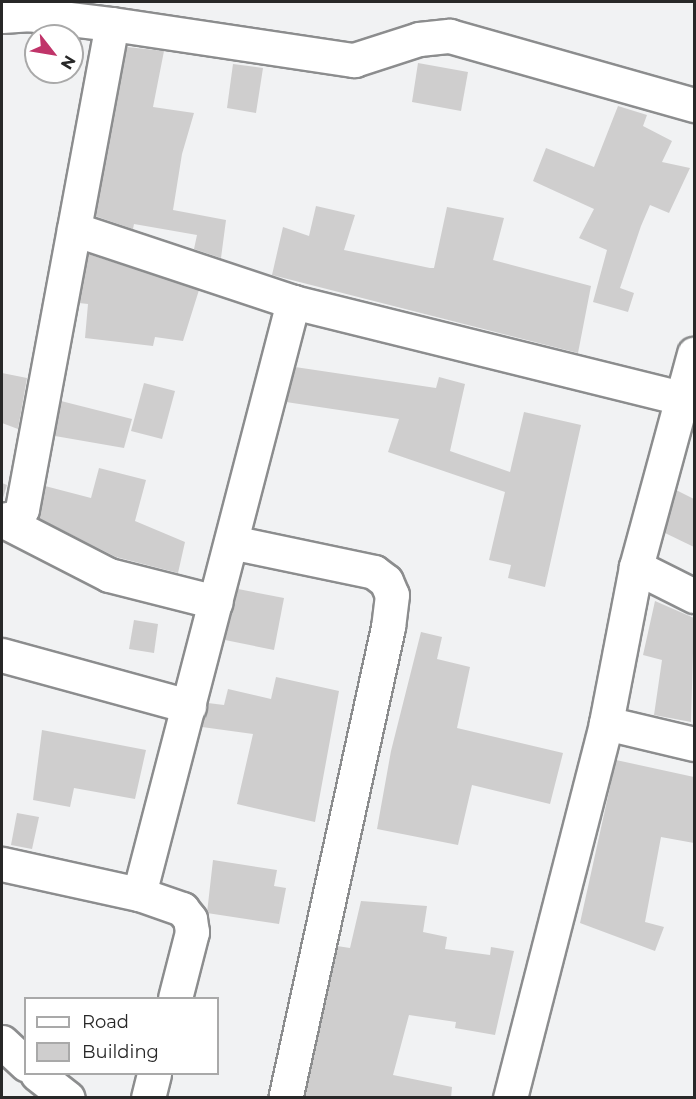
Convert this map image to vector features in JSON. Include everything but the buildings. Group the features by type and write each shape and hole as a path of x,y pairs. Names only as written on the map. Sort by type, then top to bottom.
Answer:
{"street":[{"path":"19,11 354,60 419,39 450,36 694,105"},
{"path":"2,520 17,517 22,509 112,24"},
{"path":"74,229 293,302 681,398"},
{"path":"139,894 293,302"},
{"path":"510,1098 606,723 636,567 694,354"},
{"path":"2,520 109,574 216,602"},
{"path":"231,542 374,572 386,580 392,595 386,639 285,1098"},
{"path":"636,567 694,596"},
{"path":"2,655 189,706"},
{"path":"606,723 694,744"},
{"path":"2,864 139,894 182,909 190,919 192,932 176,997"},
{"path":"2,1042 24,1062"},
{"path":"38,1075 68,1098"},
{"path":"148,1098 154,1075"}]}
